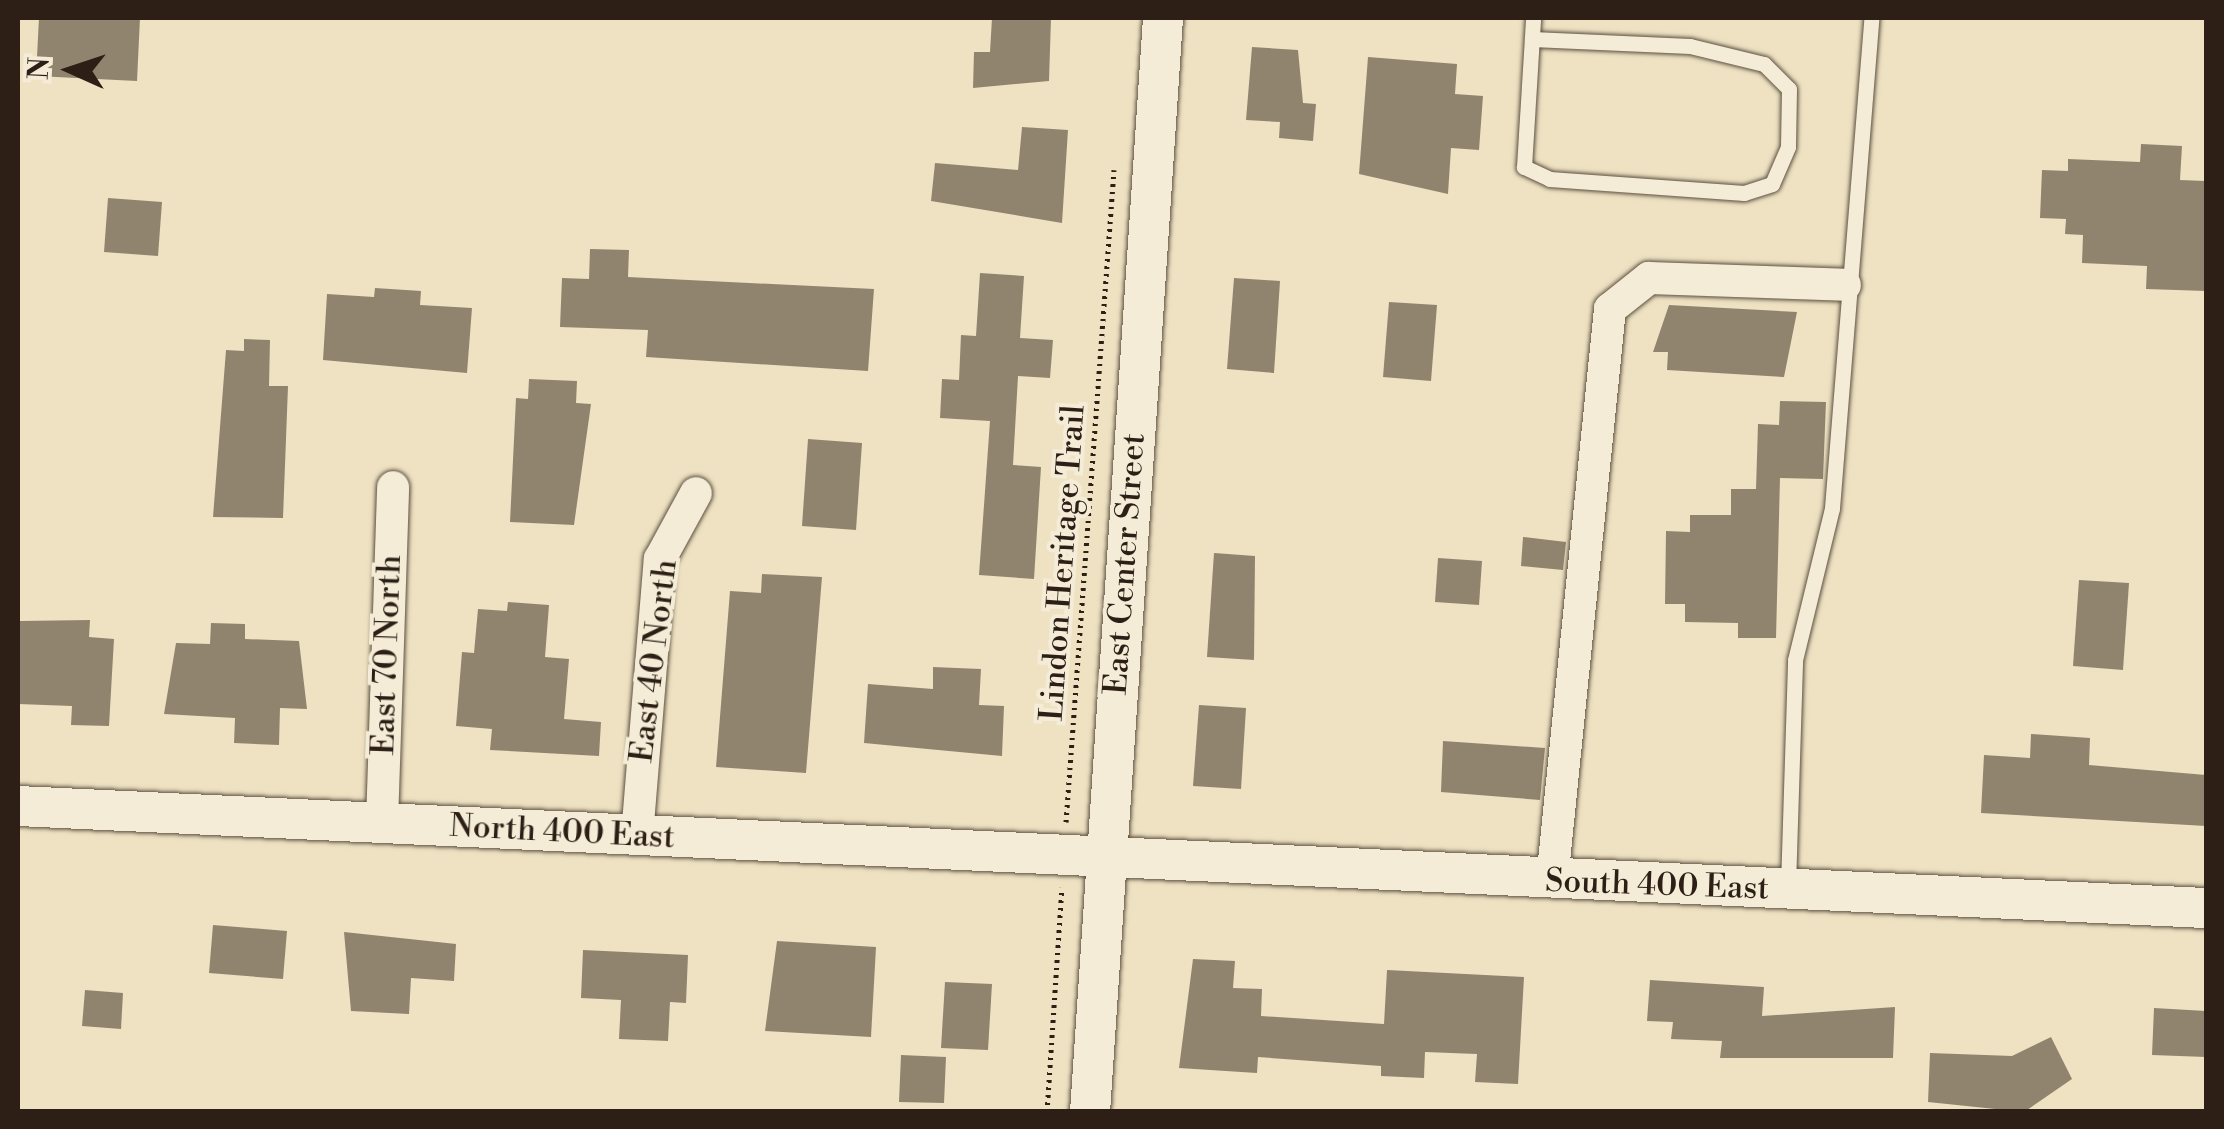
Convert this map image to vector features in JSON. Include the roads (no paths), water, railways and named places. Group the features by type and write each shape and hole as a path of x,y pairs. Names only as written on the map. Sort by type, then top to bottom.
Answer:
{"street":[{"name":"East Center Street","path":"1090,1112 1163,18"},
{"path":"1552,881 1610,309 1648,278 1845,285"},
{"name":"East 70 North","path":"382,823 393,487"},
{"name":"East 40 North","path":"637,836 660,559 696,493"},
{"name":"North 400 East","path":"18,806 1107,862"},
{"name":"South 400 East","path":"1107,862 2206,908"}],"lane":[{"path":"1532,38 1690,46 1764,64 1789,89 1788,147 1772,184 1744,193 1550,179 1524,167 1533,18"},
{"path":"1788,890 1796,660 1832,508 1845,285 1871,18"}]}
